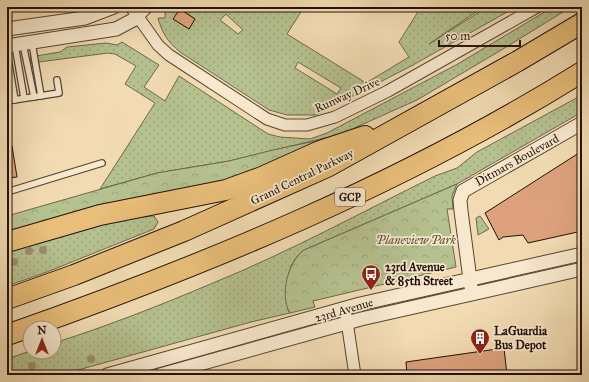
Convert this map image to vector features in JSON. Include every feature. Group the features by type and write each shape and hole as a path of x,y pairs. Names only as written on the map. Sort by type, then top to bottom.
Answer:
{"highway":[{"name":"Grand Central Parkway","path":"7,299 117,259 235,209 329,166 518,61 582,23"},
{"name":"GCP","path":"7,335 156,281 296,222 438,153 582,72"},
{"path":"7,242 94,217 207,195 232,188 279,170 320,151 416,118"}],"street":[{"path":"7,29 85,18 114,7"},
{"path":"17,46 110,30 128,23 134,12 146,7"},
{"name":"Runway Drive","path":"134,12 158,45 176,60 267,119 279,124 299,126 327,120 388,91 537,7"},
{"name":"Ditmars Boulevard","path":"470,279 460,202 461,194 467,188 582,124"},
{"name":"23rd Avenue","path":"108,375 346,308 582,254"},
{"name":"23rd Avenue","path":"160,375 347,323 582,269"},
{"path":"470,279 472,294"},
{"path":"346,308 355,375"}],"lane":[{"path":"17,46 41,96"},
{"path":"17,46 34,97"},
{"path":"17,46 24,98"},
{"path":"14,100 17,46"},
{"path":"7,101 59,93 57,80"},
{"path":"7,192 102,163"}],"green space":[{"path":"165,7 304,7 287,34 366,83 409,57 399,42 421,7 483,7 429,44 487,7 516,7 413,65 316,115 287,115 269,110 180,52 169,41 161,28 158,18 165,18","holes":["180,9 195,19 189,29 174,19","226,14 243,30 238,34 220,20","298,62 341,88 337,94 295,68"]},
{"path":"553,7 571,7 417,100 341,134 229,161 157,173 100,189 155,103 125,84 136,66 115,54 108,53 31,63 30,57 60,52 67,47 106,43 117,45 122,42 159,65 144,87 165,101 179,76 268,134 280,137 310,139 327,133 456,65"},
{"path":"582,95 582,112 457,184 304,250 293,262 288,277 287,293 288,310 290,313 251,322 60,375 7,375 7,359 22,354 22,360 62,360 62,340 154,307 241,271 435,176 457,168 477,152"},
{"path":"325,139 252,174 7,233 7,216 157,173 229,161"},
{"name":"Planeview Park","path":"457,184 452,196 453,209 447,209 456,267 313,301 315,307 290,313 285,297 287,279 298,255 304,250"},
{"path":"154,216 158,222 154,229 47,272 7,286 7,250 124,218"},
{"path":"480,216 489,229 478,235 476,218"}],"building":[{"path":"180,9 195,19 189,29 173,19"},
{"path":"7,146 12,146 17,177 7,178"},
{"path":"582,151 582,231 528,243 523,235 503,237 499,240 485,213"},
{"name":"LaGuardia Bus Depot","path":"504,348 507,375 407,375 406,362"}],"place":[{"name":"23rd Avenue & 85th Street","path":"371,291"},
{"name":"LaGuardia Bus Depot","path":"480,355"}]}
